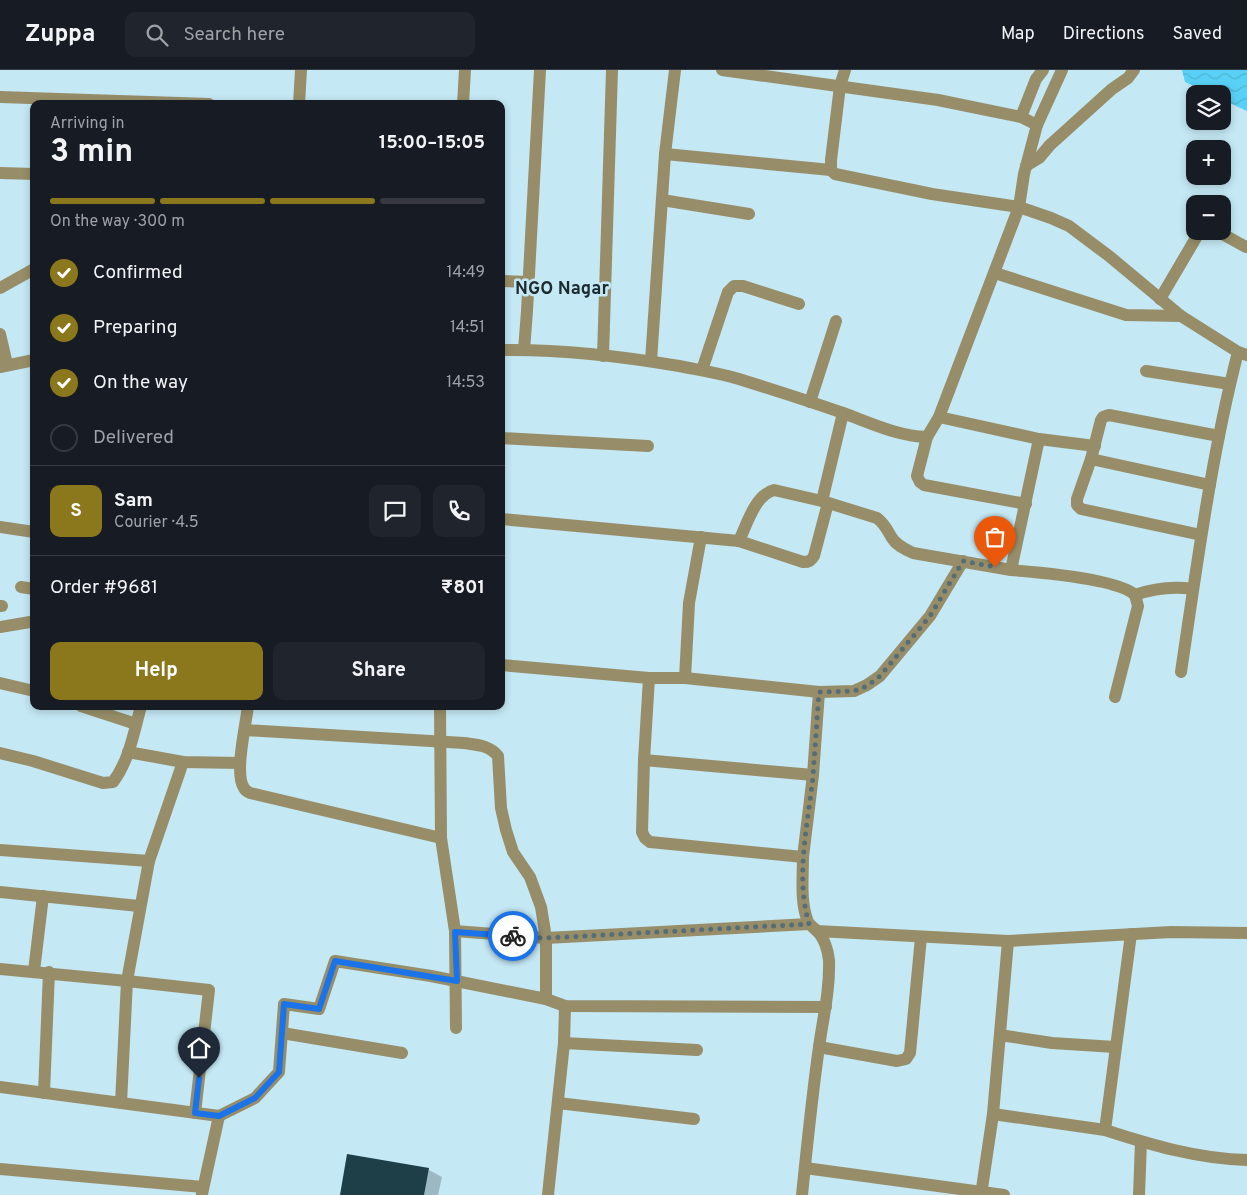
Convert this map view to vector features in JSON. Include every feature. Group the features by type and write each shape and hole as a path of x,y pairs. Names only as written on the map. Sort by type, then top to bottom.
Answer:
{"street":[{"path":"299,100 301,70"},
{"path":"463,100 465,70"},
{"path":"524,350 540,70"},
{"path":"603,356 612,70"},
{"path":"651,361 665,154 675,70"},
{"path":"722,70 938,100 1021,117 1037,126"},
{"path":"831,170 840,86 845,70"},
{"path":"1021,117 1036,79 1042,70"},
{"path":"1026,504 924,484 920,482 917,476 927,437 939,417 1019,207 1026,166 1037,126 1062,70"},
{"path":"1026,166 1039,158 1050,145 1112,89 1128,78 1134,70"},
{"path":"0,97 89,100"},
{"path":"665,154 831,170 840,176 923,192 1019,207 1051,218 1069,226 1109,256 1181,316 1242,354 1230,384 1218,436 1181,672"},
{"path":"0,173 30,174"},
{"path":"662,200 749,214"},
{"path":"1231,239 1246,247"},
{"path":"1160,299 1195,240"},
{"path":"0,288 30,271"},
{"path":"995,273 1126,315 1181,316"},
{"path":"505,281 529,282"},
{"path":"702,370 728,292 734,286 742,286 799,304"},
{"path":"810,402 836,321"},
{"path":"0,334 4,366 30,361"},
{"path":"505,350 603,356 651,361 702,370 736,378 890,430 927,437"},
{"path":"1146,372 1230,384"},
{"path":"505,519 739,541 808,562 814,556 843,413"},
{"path":"1201,536 1081,509 1077,505 1077,499 1095,446 1100,420 1103,417 1109,415 1218,436"},
{"path":"939,417 1038,439 1095,446"},
{"path":"505,438 648,446"},
{"path":"1011,570 1038,439"},
{"path":"1091,459 1210,485"},
{"path":"739,541 755,508 767,492 774,490 825,502 877,518 884,523 893,540 901,547 913,553 1011,570 1057,574 1123,587 1135,594 1163,588 1193,589"},
{"path":"0,527 30,531"},
{"path":"685,678 689,604 701,537"},
{"path":"505,665 649,678 685,678 819,692 854,691 867,686 880,676 930,616 963,561"},
{"path":"1115,697 1138,606 1135,594"},
{"path":"0,627 30,622"},
{"path":"649,678 642,832 646,838 650,842 803,857"},
{"path":"0,683 30,691"},
{"path":"802,1195 819,1047 826,1008 828,951 813,927 803,897 803,857 813,775 819,692"},
{"path":"93,710 136,724"},
{"path":"0,753 33,761 103,783 113,782 120,774 140,710"},
{"path":"248,710 240,763 241,780 244,790 441,838"},
{"path":"440,710 441,838 455,932 456,1028"},
{"path":"245,730 440,742 482,746 491,749 498,756 501,808 506,830 513,852 530,877 541,907 546,938 546,1000"},
{"path":"128,752 183,762 240,763"},
{"path":"644,760 813,775"},
{"path":"121,1104 127,981 139,906 149,861 183,762"},
{"path":"0,850 149,861"},
{"path":"0,892 139,906"},
{"path":"34,971 43,896"},
{"path":"455,932 546,938 813,927 921,937 1008,941 1171,932 1247,933"},
{"path":"1105,1130 1131,934"},
{"path":"819,1047 897,1061 906,1059 910,1053 921,937"},
{"path":"981,1193 993,1114 1008,941"},
{"path":"0,1087 219,1116 255,1098 279,1072 284,1004 319,1009 335,961 457,981 546,1000 565,1006 826,1008"},
{"path":"0,969 49,972 209,990 195,1113"},
{"path":"44,1093 49,972"},
{"path":"548,1195 564,1043 565,1006"},
{"path":"282,1032 402,1053"},
{"path":"1000,1035 1052,1043 1115,1047"},
{"path":"564,1043 697,1050"},
{"path":"558,1103 694,1119"},
{"path":"993,1114 1105,1130 1141,1142 1222,1160 1247,1160"},
{"path":"0,1169 203,1191 219,1116"},
{"path":"1139,1195 1141,1142"},
{"path":"804,1168 1004,1195"}],"water":[{"path":"1182,70 1247,70 1247,111 1231,104 1231,85 1192,85 1185,82"}],"building":[{"path":"347,1154 429,1168 424,1195 340,1195"}],"way so far":[{"path":"513,936 546,938 809,924 803,897 803,857 813,775 819,692 854,691 867,686 880,676 930,616 963,561 995,567"}],"district":[{"name":"NGO Nagar","path":"562,288"}],"route":[{"path":"199,1078 195,1113 219,1116 255,1098 279,1072 284,1004 319,1009 335,961 457,981 455,932 513,936"}]}
